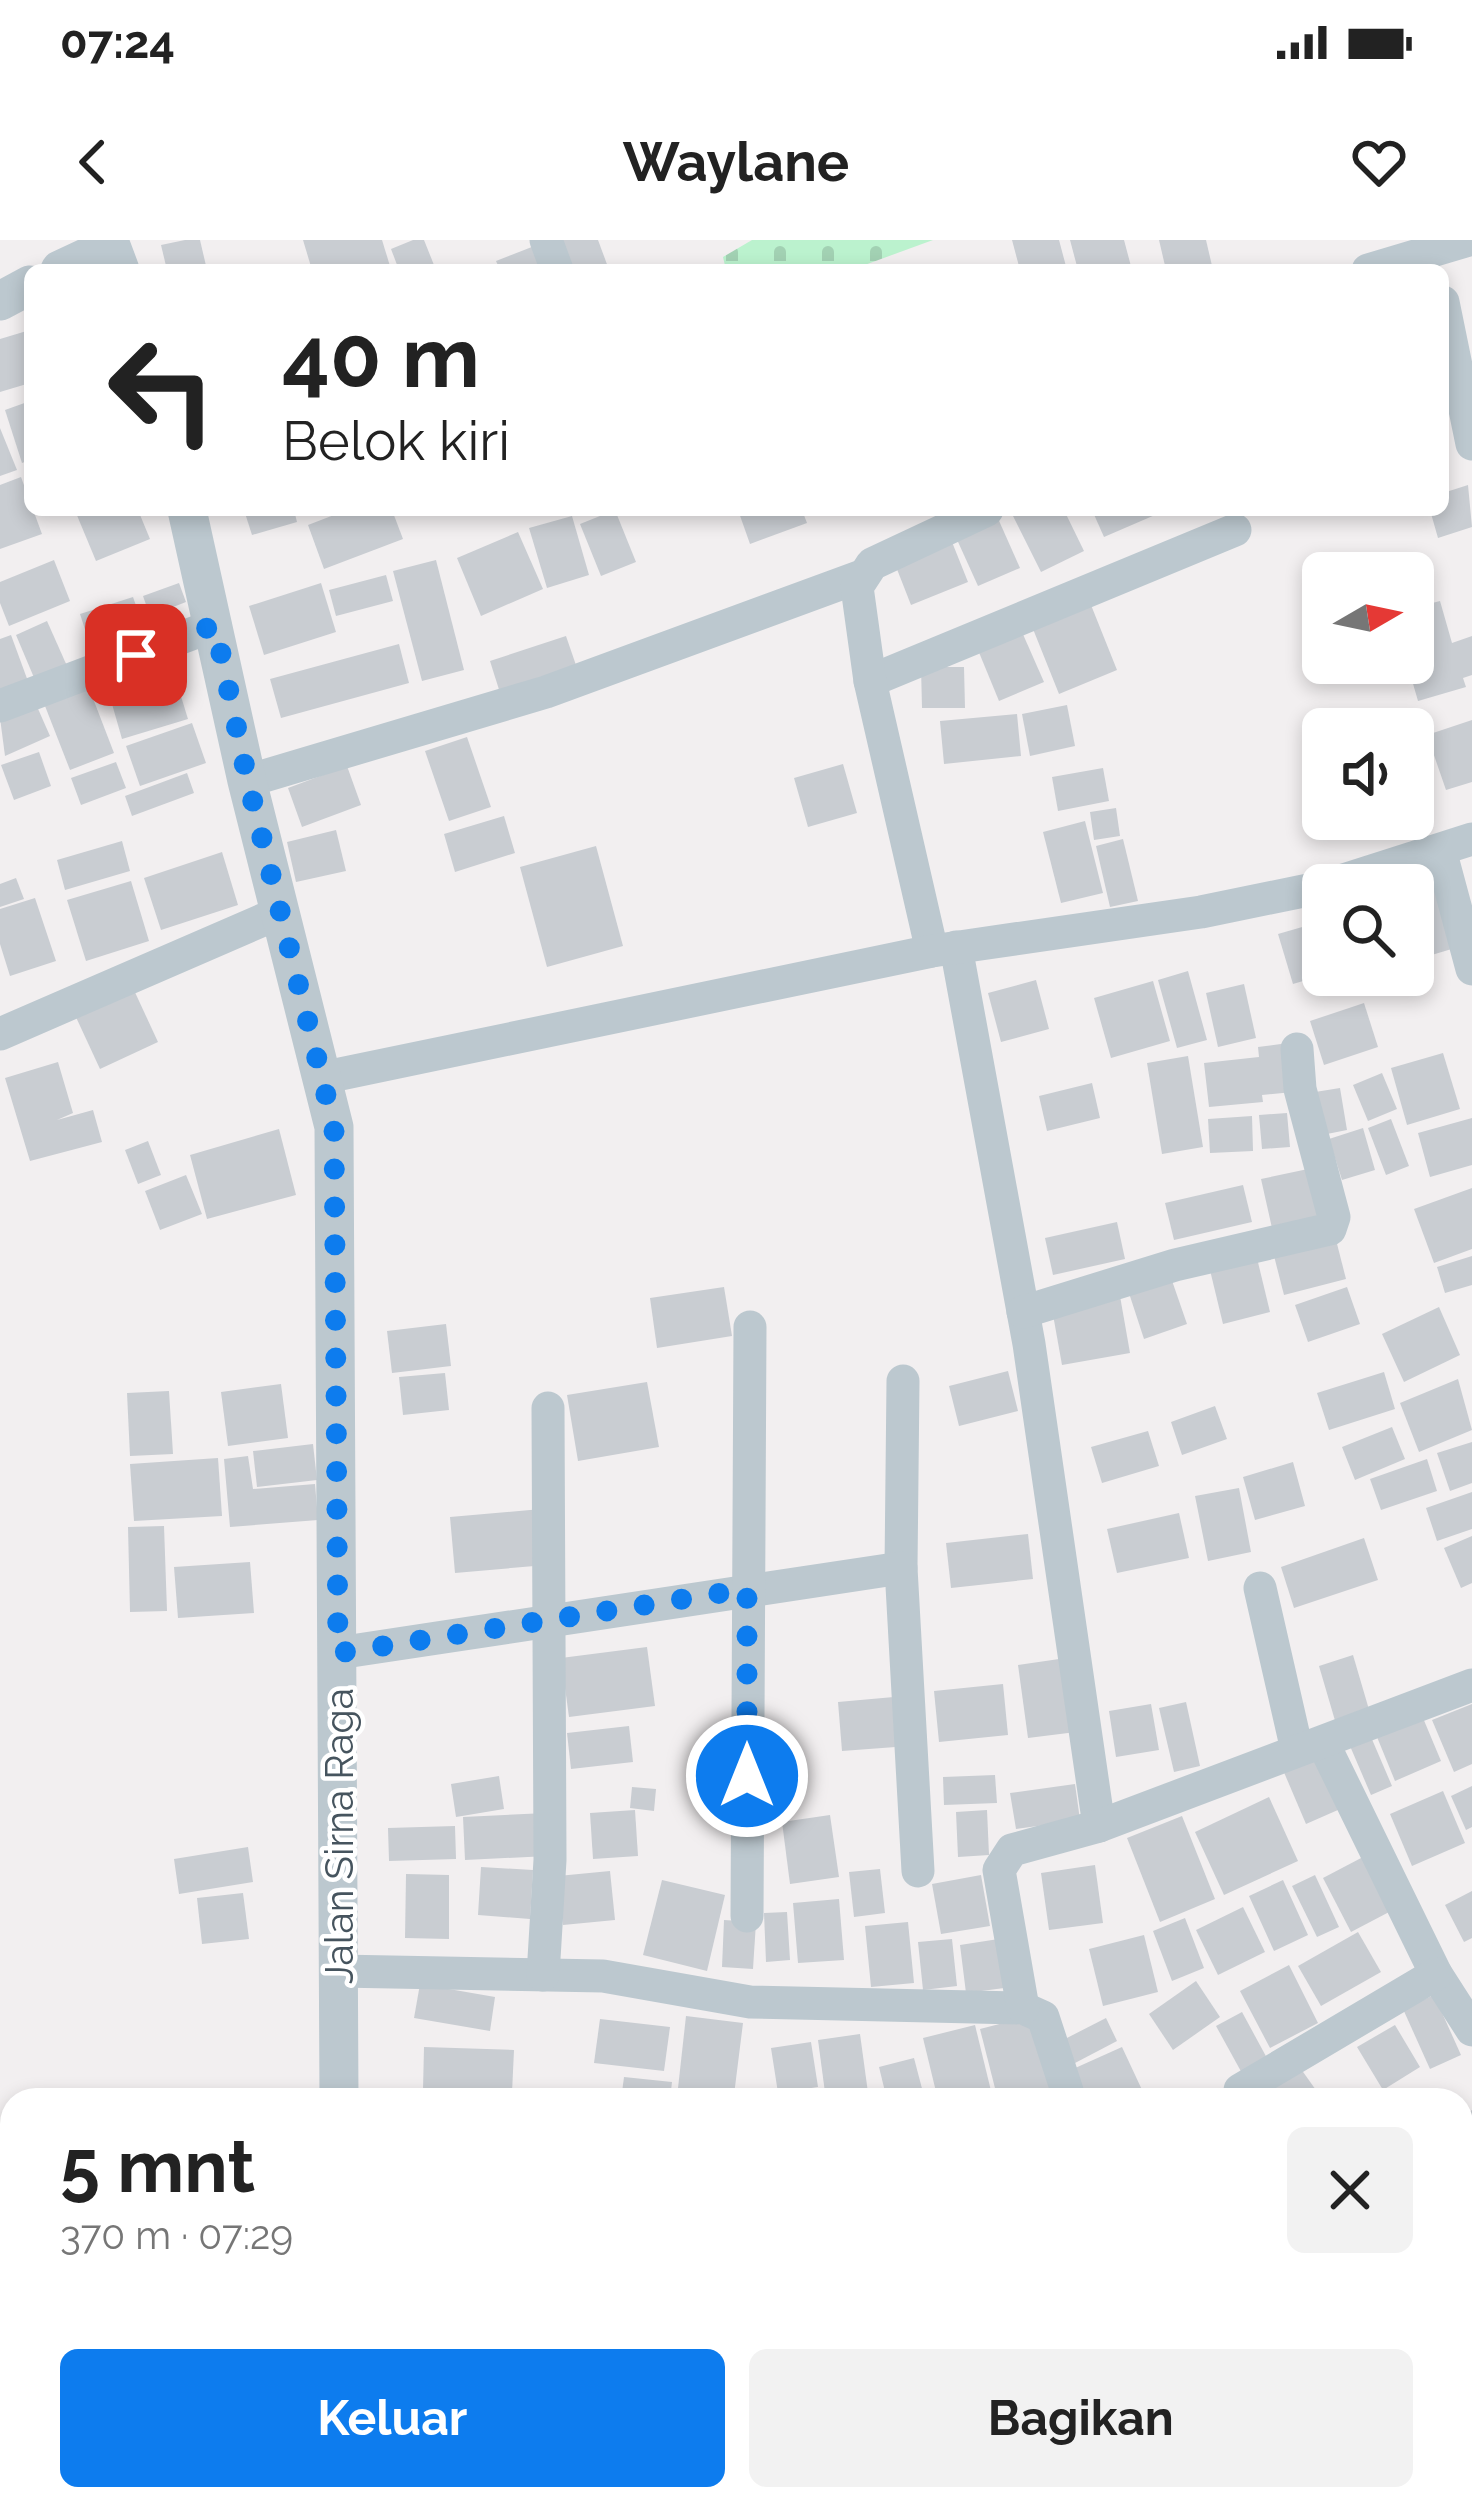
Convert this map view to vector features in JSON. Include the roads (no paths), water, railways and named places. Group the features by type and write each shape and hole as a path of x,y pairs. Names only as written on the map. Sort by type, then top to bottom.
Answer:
{"street":[{"path":"1435,261 1469,240"},
{"path":"76,264 116,249"},
{"path":"1449,331 1472,444"},
{"name":"Jalan Sirna Raga","path":"188,516 279,913 326,1077 338,1166 339,2088"},
{"path":"248,782 545,692 859,577 872,564 974,516"},
{"path":"870,681 1235,530"},
{"path":"859,577 870,681 944,949 1023,1312 1099,1826"},
{"path":"0,706 215,625"},
{"path":"1395,864 1472,838"},
{"path":"1440,850 1472,969"},
{"path":"326,1077 944,949 1201,912 1302,891"},
{"path":"0,1034 279,913"},
{"path":"1023,1312 1174,1265 1330,1229 1334,1217 1300,1089 1297,1049"},
{"path":"747,1916 750,1327"},
{"path":"903,1381 901,1568 918,1871"},
{"path":"543,1975 550,1860 548,1408"},
{"path":"338,1653 901,1568"},
{"path":"1260,1588 1310,1747 1472,2030"},
{"path":"1023,2008 1000,1861 1012,1850 1099,1826 1472,1684"},
{"path":"339,1971 603,1976 750,2002 1023,2008 1043,2017 1066,2088"},
{"path":"1243,2088 1436,1974"}]}
